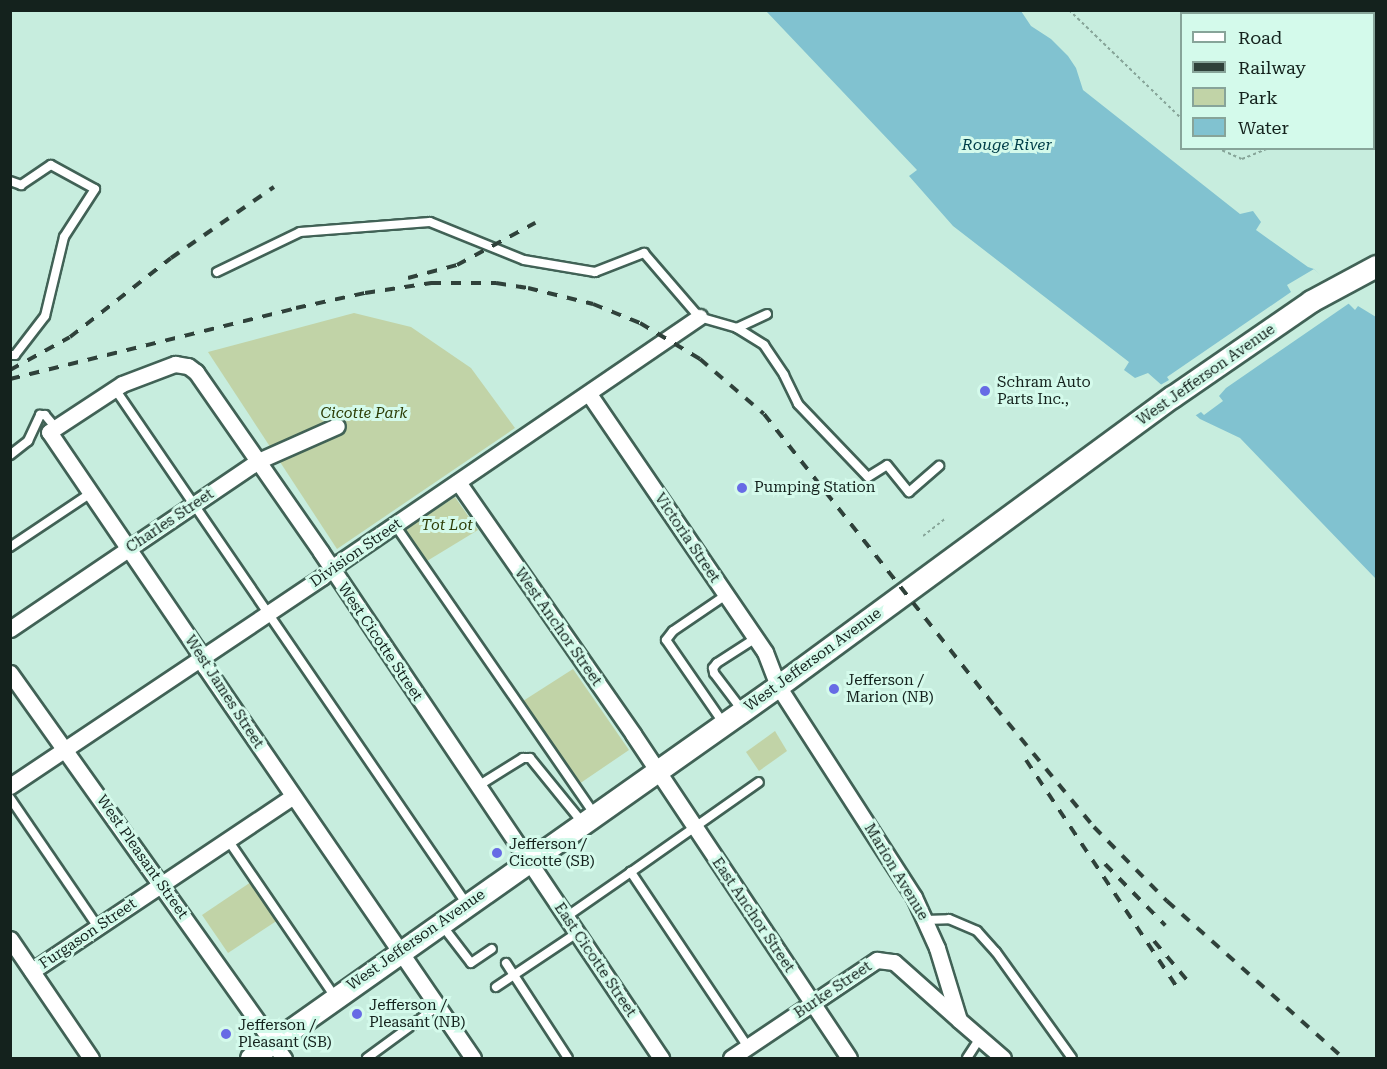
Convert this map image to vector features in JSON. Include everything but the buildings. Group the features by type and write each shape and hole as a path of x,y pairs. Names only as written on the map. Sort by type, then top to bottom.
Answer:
{"main road":[{"name":"West Jefferson Avenue","path":"251,1059 278,1050 335,997 778,686 1172,397 1341,283 1377,266"}],"street":[{"name":"Division Street","path":"10,786 268,613 699,317"},
{"name":"West Cicotte Street","path":"115,389 175,364 188,366 196,372 529,861"},
{"path":"52,430 115,389"},
{"name":"Victoria Street","path":"589,394 756,638 765,652 778,686"},
{"name":"Charles Street","path":"10,628 258,462 337,426"},
{"name":"West James Street","path":"52,430 91,493 293,796 473,1059"},
{"name":"West Anchor Street","path":"458,482 657,772"},
{"name":"West Pleasant Street","path":"10,673 278,1050"},
{"name":"Marion Avenue","path":"778,686 898,870 925,920 945,970 959,1020"},
{"name":"East Anchor Street","path":"657,772 849,1059"},
{"name":"Furgason Street","path":"32,971 293,796"},
{"name":"East Cicotte Street","path":"529,861 661,1059"},
{"path":"10,939 92,1059"},
{"name":"Burke Street","path":"731,1059 877,960 885,959 894,962 959,1020"},
{"path":"959,1020 1003,1059"}],"lane":[{"path":"10,181 21,185 51,165 94,189 64,237 45,316 15,355 10,355"},
{"path":"217,272 300,232 430,222 524,260 595,272 644,253 699,317 737,328 764,345 784,375 798,404 868,477 887,465 909,492 939,466"},
{"path":"737,328 767,314"},
{"path":"115,389 467,904"},
{"path":"10,455 28,441 40,415 45,415 52,430"},
{"path":"10,547 91,493"},
{"path":"395,525 589,819"},
{"path":"724,724 666,640 673,632 726,595"},
{"path":"742,711 714,673 713,668 717,663 756,638"},
{"path":"478,786 523,758 530,758 589,819"},
{"path":"566,917 759,782"},
{"path":"10,798 98,927"},
{"path":"228,840 335,997"},
{"path":"631,872 748,1047"},
{"path":"925,920 949,919 977,931 996,952 1072,1059"},
{"path":"440,923 471,963 492,949"},
{"path":"496,987 577,933"},
{"path":"506,963 568,1059"},
{"path":"367,1059 378,1055 438,1006"},
{"path":"966,1059 980,1038"}],"path":[{"path":"1069,10 1180,117"},
{"path":"1222,150 1242,159 1264,150"},
{"path":"923,536 945,519"}],"green space":[{"name":"Cicotte Park","path":"354,313 411,327 471,368 515,428 337,549 208,352"},
{"name":"Tot Lot","path":"455,497 478,530 427,561 405,530"},
{"path":"573,669 629,750 579,784 523,701"},
{"path":"775,731 787,751 759,771 746,752"},
{"path":"251,882 278,920 228,953 202,915"}],"water":[{"name":"Rouge River","path":"766,11 1021,11 1031,26 1051,39 1068,56 1076,68 1083,90 1240,214 1253,211 1261,222 1256,230 1314,269 1355,310 1358,306 1376,317 1376,579 1240,438 1200,419 1148,373 1135,378 1124,370 1129,362 953,226 909,176 917,170"}],"pier":[{"path":"1314,269 1351,302 1226,388 1219,396 1223,401 1204,415 1201,412 1193,417 1189,411 1187,412 1157,387 1169,380 1167,377 1291,292 1287,285"}],"railway":[{"path":"10,370 70,337 171,258 274,187"},
{"path":"408,278 457,265 535,223"},
{"path":"10,379 296,308 365,293 431,283 496,283 528,288 593,304 640,323 700,359 764,414 995,707 1094,827 1167,901 1343,1058"},
{"path":"1026,760 1177,987"},
{"path":"1105,864 1165,925"},
{"path":"1154,941 1187,980"}],"place":[{"name":"Schram Auto Parts Inc.,","path":"985,391"},
{"name":"Pumping Station","path":"742,488"},
{"name":"Jefferson / Marion (NB)","path":"834,689"},
{"name":"Jefferson / Cicotte (SB)","path":"497,853"},
{"name":"Jefferson / Pleasant (NB)","path":"357,1014"},
{"name":"Jefferson / Pleasant (SB)","path":"226,1034"}]}
